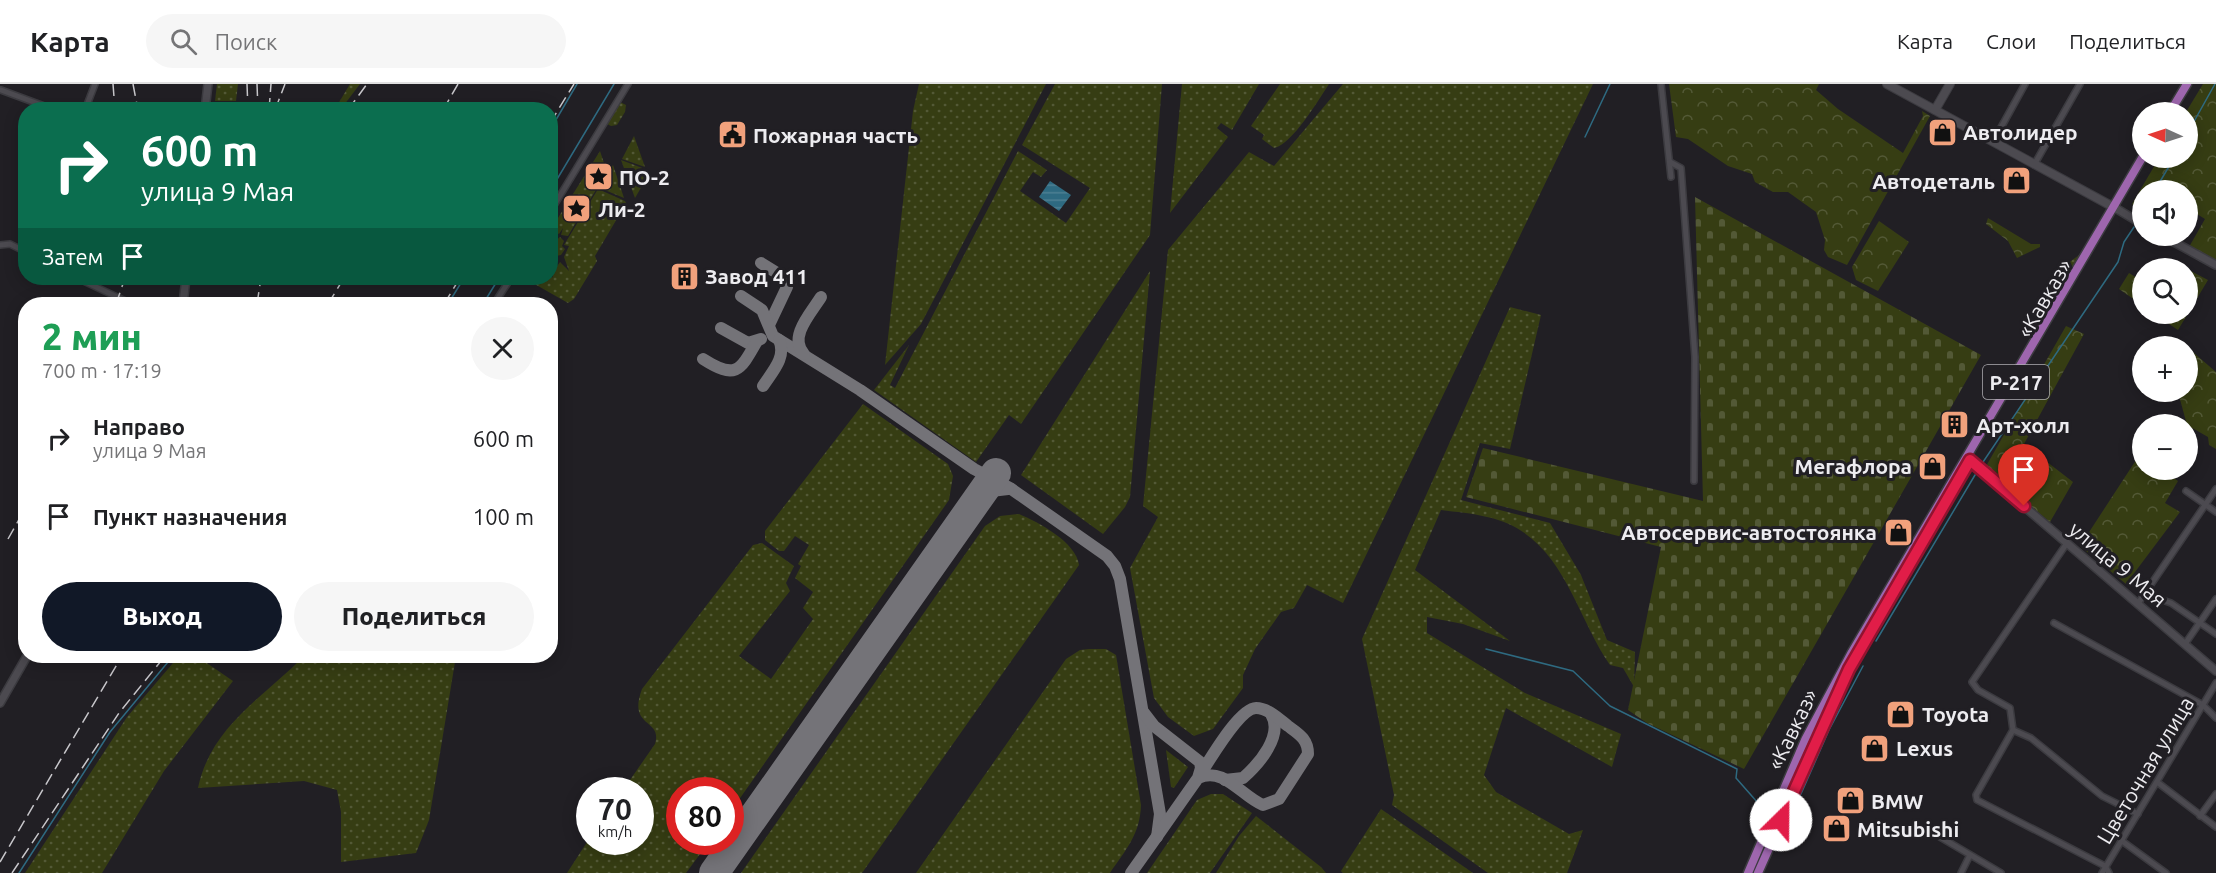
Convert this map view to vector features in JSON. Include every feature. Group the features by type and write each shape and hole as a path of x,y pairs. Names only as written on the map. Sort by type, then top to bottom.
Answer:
{"highway":[{"path":"2177,102 2189,84"},
{"path":"2180,102 2189,84"},
{"name":"Р-217","path":"2115,208 2137,168"},
{"name":"«Кавказ»","path":"1748,873 1824,702 2007,388 2115,208 2142,168"},
{"name":"«Кавказ»","path":"1758,873 1849,669 2115,208"}],"main road":[{"path":"1887,84 2115,208"},
{"path":"1935,110 1950,84"}],"street":[{"path":"88,102 95,84"},
{"path":"206,102 207,84"},
{"path":"558,199 628,84"},
{"path":"1661,84 1671,177"},
{"path":"1993,142 2025,84"},
{"path":"2034,165 2080,84"},
{"path":"1,89 34,102"},
{"path":"1670,162 1681,168 1695,357 1694,481"},
{"path":"2115,208 2132,218"},
{"path":"0,245 10,244 18,248"},
{"path":"2181,246 2216,265"},
{"path":"92,285 117,297"},
{"name":"улица 9 Мая","path":"1970,460 2216,670"},
{"path":"2139,603 2216,489"},
{"path":"2186,491 2216,513"},
{"path":"2067,543 1972,682 1978,690 2010,708 2013,730 1976,795 1977,800 2002,814 2105,866 2109,873"},
{"path":"2145,594 2171,603 2216,634"},
{"path":"2185,644 2216,599"},
{"path":"2054,622 2203,705 2216,718"},
{"path":"0,703 23,663"},
{"name":"Цветочная улица","path":"2102,873 2216,683"},
{"path":"2013,730 2031,738 2102,796 2138,814"},
{"path":"2157,782 2216,827"},
{"path":"2200,816 2216,794"},
{"path":"1935,834 2001,873"},
{"path":"2121,841 2166,873"},
{"path":"1961,873 1970,855"}],"green space":[{"path":"217,84 238,84 236,101 215,101"},
{"path":"350,84 360,84 346,102 339,102"},
{"path":"919,84 1046,84 921,324 885,365 913,111"},
{"path":"1055,84 1162,84 1150,235 1021,424 1009,415 976,462 874,390 909,345 890,385 895,388 1018,151 1047,170 1041,177 1033,172 1020,191 1066,223 1090,188 1022,145"},
{"path":"1182,84 1259,84 1232,130 1221,123 1217,128 1228,137 1170,213"},
{"path":"1280,84 1329,84 1297,130 1289,139 1274,148 1262,139 1264,135 1251,126"},
{"path":"1343,84 1593,84 1343,603 1307,585 1294,608 1281,612 1255,649 1243,675 1243,688 1213,729 1194,736 1168,717 1154,698 1130,568 1158,517 1143,506 1168,250 1249,152 1274,166"},
{"path":"1669,84 1819,84 1816,90 1838,109 1903,153 1923,116 1922,111 1930,116 1847,265 1828,257 1824,250 1825,240 1816,212 1788,192 1773,192 1755,182 1752,174 1728,166 1688,139 1676,137"},
{"path":"2203,84 2216,84 2216,260 2189,247 2198,246 2198,231 2205,219 2198,215 2198,180 2146,180 2153,168 2198,168 2198,102 2192,102"},
{"path":"620,102 626,105 625,112 617,125 611,126 607,124"},
{"path":"634,136 645,167 622,159"},
{"path":"600,151 607,172 583,211 581,208 584,200 578,206 574,202 571,205 577,208 573,216 579,210 582,212 568,236 561,235 563,228 558,234 558,218"},
{"path":"621,160 645,169 646,179 635,198"},
{"path":"613,165 624,198 600,188"},
{"path":"598,189 625,201 629,209 624,216 618,217 595,256 597,261 574,299 568,303 536,285 558,285 560,262 569,271 564,257 569,246 564,245"},
{"path":"1695,197 1981,355 1744,769 1647,723 1628,710 1661,547 1466,497 1483,448 1703,501"},
{"path":"1988,218 2031,244 2040,244 2040,247 2017,258 2008,241 1986,224"},
{"path":"1879,221 1909,242 1878,291 1856,280 1852,267"},
{"path":"560,237 564,241 562,246 565,249 558,256 558,239"},
{"path":"2082,253 2050,308 2052,288 2057,275"},
{"path":"1150,271 1130,497 1125,507 1103,534 1021,475"},
{"path":"2129,273 2132,275 2132,298 2119,289"},
{"path":"2198,275 2208,280 2198,297"},
{"path":"1510,307 1541,315 1510,449 1480,443 1461,500 1550,523 1581,575 1607,640 1635,652 1634,687 1623,668 1610,665 1563,577 1549,557 1533,539 1512,526 1487,517 1441,510 1415,570 1510,641 1463,624 1427,617 1427,633 1525,693 1621,734 1612,767 1506,708 1484,775 1496,792 1569,834 1583,830 1567,873 1488,873 1392,805 1394,795 1362,639"},
{"path":"2169,324 2182,324 2178,330"},
{"path":"2066,326 2084,334 2024,444 2073,482 2050,522 1985,468"},
{"path":"2198,356 2216,372 2216,449 2209,445 2208,437 2198,431 2198,414 2184,414 2181,402 2198,402"},
{"path":"863,404 948,464 953,476 949,500 744,792 744,777 666,777 666,855 699,855 686,873 567,873 579,855 654,855 654,777 632,777 655,744 656,736 639,711 642,689 753,545 762,543 794,566 786,583 790,591 739,656 771,679 813,619 803,608 813,592 795,578 801,566 798,564 809,545 795,536 784,551 779,551 765,540 765,531"},
{"path":"2132,466 2132,480 2178,481 2165,503 2180,512 2126,584 2080,546"},
{"path":"1019,514 1046,528 1064,541 1071,548 1079,565 862,873 741,873 985,526 1000,516"},
{"path":"1106,649 1116,655 1141,805 1135,833 1110,873 916,873 1066,659 1080,650"},
{"path":"173,663 207,663 233,681 164,771 102,873 25,873 127,717"},
{"path":"297,663 455,663 429,820 416,853 341,862 341,812 337,790 304,781 198,788 214,747 226,730 240,714"},
{"path":"1166,750 1188,767 1174,788 1171,787"},
{"path":"1211,794 1223,794 1252,813 1210,873 1147,873 1197,800"},
{"path":"1381,809 1473,873 1343,873 1341,871"},
{"path":"1256,816 1326,873 1216,873 1239,836"}],"water":[{"path":"1050,181 1071,195 1059,211 1039,197"}],"waterway":[{"path":"558,116 577,84"},
{"path":"558,178 614,84"},
{"path":"1585,137 1610,84"},
{"path":"2198,114 2215,84"},
{"path":"2161,180 2168,168"},
{"path":"1981,465 2118,262 2124,242 2132,230"},
{"path":"452,297 460,285"},
{"path":"487,297 495,285"},
{"path":"1876,641 1975,475"},
{"path":"1486,649 1573,671 1610,706 1737,769 1736,778 1758,803"},
{"path":"19,873 110,732 167,663"},
{"path":"1790,819 1829,730 1863,666"}],"taxiway":[{"path":"761,263 782,276 787,287 769,325"},
{"path":"741,296 762,310 773,336 860,390 974,469 1010,488 1107,556 1115,566 1120,579 1160,814 1157,837"},
{"path":"804,354 798,340 800,333 821,297"},
{"path":"721,328 748,343 761,339"},
{"path":"763,386 780,358 779,340"},
{"path":"703,359 723,369 736,369 746,359 757,341"},
{"path":"978,499 991,491 1008,489"},
{"path":"1131,873 1198,778 1224,737 1249,710 1260,708 1277,717 1302,737 1308,754 1279,799 1263,805 1224,779 1207,775 1198,778 1200,762 1154,726 1144,713"},
{"path":"1225,780 1243,778 1268,749 1274,731 1271,714"}],"runway":[{"path":"714,873 996,473"}],"railway":[{"path":"113,84 114,102"},
{"path":"133,84 136,102"},
{"path":"247,84 248,102"},
{"path":"257,84 258,102"},
{"path":"270,102 271,84"},
{"path":"278,102 285,84"},
{"path":"354,102 367,84"},
{"path":"448,102 458,84"},
{"path":"558,110 574,84"},
{"path":"118,297 123,285"},
{"path":"258,297 260,285"},
{"path":"332,297 340,285"},
{"path":"448,297 456,285"},
{"path":"8,539 18,521"},
{"path":"0,862 118,663"},
{"path":"12,873 119,713 159,663"}],"place":[{"name":"Автолидер","path":"1942,132"},
{"name":"Пожарная часть","path":"732,135"},
{"name":"ПО-2","path":"598,177"},
{"name":"Автодеталь","path":"2016,181"},
{"name":"Ли-2","path":"577,209"},
{"name":"Завод 411","path":"684,276"},
{"name":"Арт-холл","path":"1955,425"},
{"name":"Мегафлора","path":"1933,466"},
{"name":"Автосервис-автостоянка","path":"1898,532"},
{"name":"Toyota","path":"1901,714"},
{"name":"Lexus","path":"1875,748"},
{"name":"BMW","path":"1850,801"},
{"name":"Mitsubishi","path":"1836,829"}],"route":[{"path":"1781,820 1849,669 1970,460 2024,506"}]}
